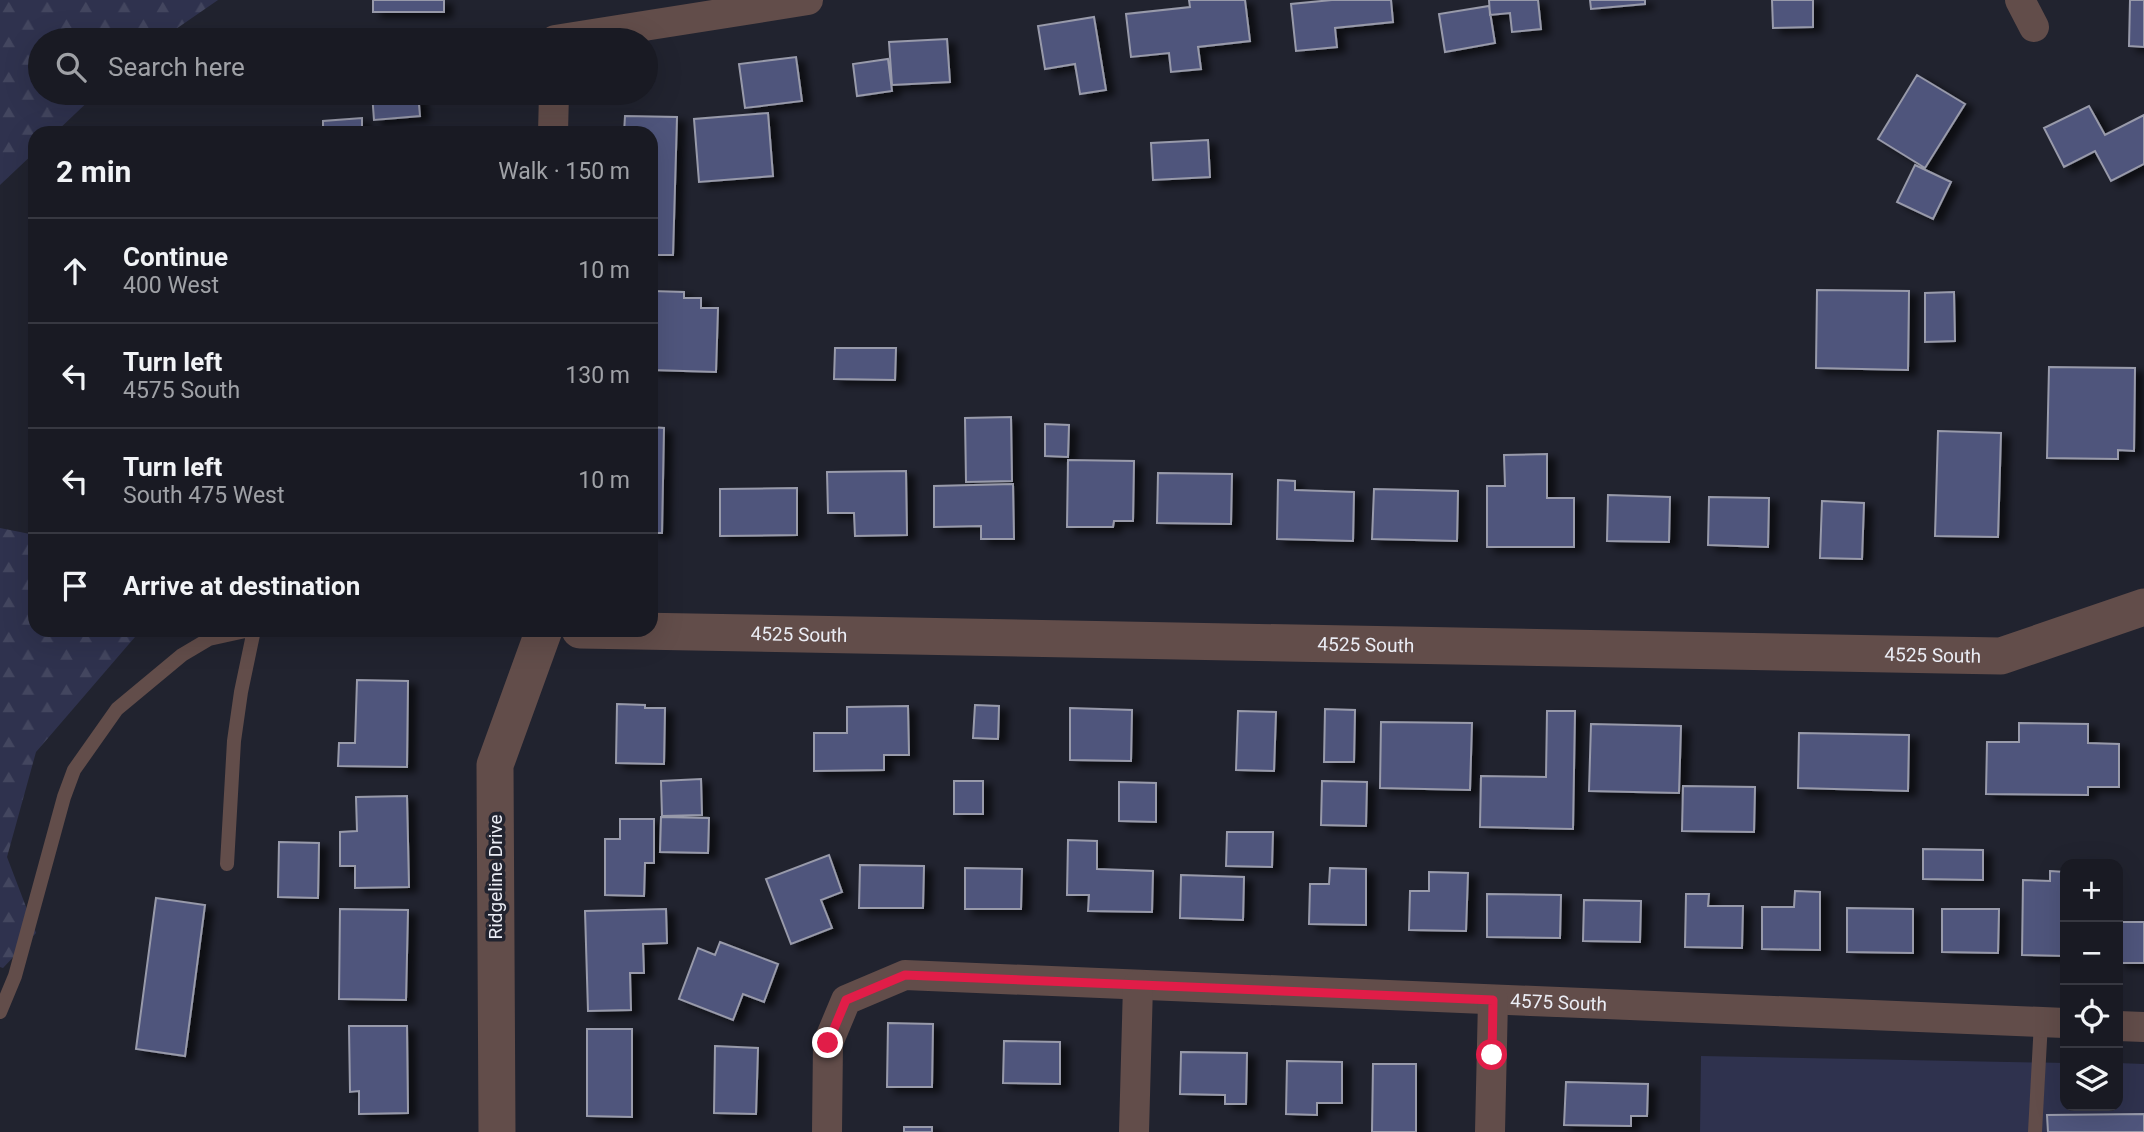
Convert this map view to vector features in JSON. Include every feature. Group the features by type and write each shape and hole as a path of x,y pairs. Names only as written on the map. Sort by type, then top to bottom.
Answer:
{"street":[{"path":"631,28 808,0"},
{"path":"2020,0 2034,27"},
{"path":"553,126 554,105"},
{"name":"4525 South","path":"658,631 2001,656 2144,607"},
{"name":"Ridgeline Drive","path":"497,1132 495,765 541,637"},
{"name":"4575 South","path":"827,1132 828,1043 846,1000 905,975 2053,1023"},
{"path":"1134,1132 1138,985"},
{"path":"1490,1132 1493,1000"},
{"path":"2123,1026 2144,1027"}],"lane":[{"path":"0,1012 15,976 64,797 74,770 117,709 182,654 209,639 219,637"},
{"path":"227,864 234,741 251,637"},
{"path":"2035,1132 2053,1023"}],"green space":[{"path":"0,0 218,0 177,28 28,28 28,105 84,105 62,126 28,126 28,159 0,185"},
{"path":"0,528 28,534 28,637 135,637 36,752 7,857 36,933 3,968 0,967"},
{"path":"1701,1056 2060,1063 2060,1111 2123,1111 2123,1063 2144,1064 2144,1132 1700,1132"}],"building":[{"path":"373,0 444,0 444,12 373,12"},
{"path":"1189,0 1245,0 1250,41 1198,47 1201,69 1171,72 1169,53 1131,57 1126,14 1190,7"},
{"path":"1332,0 1391,0 1393,22 1335,28 1337,47 1296,51 1291,4"},
{"path":"1489,0 1538,0 1541,29 1512,32 1510,13 1490,15"},
{"path":"1590,0 1645,0 1645,4 1591,9"},
{"path":"1772,0 1813,0 1813,27 1773,28"},
{"path":"2130,0 2144,0 2144,47 2129,46"},
{"path":"1489,6 1495,43 1445,52 1439,14"},
{"path":"1094,17 1106,90 1080,94 1075,64 1045,69 1038,26"},
{"path":"947,39 950,82 892,85 889,42"},
{"path":"796,57 802,101 745,108 739,64"},
{"path":"888,59 892,91 857,96 853,64"},
{"path":"1917,75 1965,104 1925,168 1878,139"},
{"path":"373,105 419,105 420,116 374,120"},
{"path":"2089,106 2105,135 2144,115 2144,164 2111,181 2095,151 2064,167 2044,128"},
{"path":"768,113 773,176 699,182 694,119"},
{"path":"625,116 677,117 673,255 658,255 658,126 624,126"},
{"path":"362,118 362,126 323,126 323,121"},
{"path":"1208,140 1210,177 1153,180 1151,143"},
{"path":"1915,165 1951,182 1933,219 1897,202"},
{"path":"1817,290 1909,291 1908,370 1816,368"},
{"path":"658,291 684,292 684,298 701,298 701,308 718,308 716,372 658,370"},
{"path":"1954,292 1955,341 1925,342 1925,293"},
{"path":"835,348 896,348 895,380 834,379"},
{"path":"2049,367 2135,368 2134,451 2118,450 2118,459 2047,458"},
{"path":"1011,417 1012,481 966,482 965,418"},
{"path":"1045,424 1069,425 1068,457 1045,456"},
{"path":"658,428 664,428 662,533 658,533"},
{"path":"1938,431 2001,433 1998,537 1935,536"},
{"path":"1547,454 1547,498 1574,498 1574,547 1487,547 1487,486 1505,486 1504,455"},
{"path":"1068,460 1134,461 1133,521 1114,521 1113,527 1067,527"},
{"path":"906,471 907,535 855,536 854,513 828,513 827,472"},
{"path":"1158,473 1232,474 1231,524 1157,523"},
{"path":"1278,480 1295,481 1295,490 1354,492 1353,541 1277,539"},
{"path":"1013,484 1014,539 981,539 981,526 934,527 934,486"},
{"path":"797,488 797,535 720,536 720,489"},
{"path":"1374,489 1458,491 1457,541 1372,539"},
{"path":"1608,495 1670,497 1669,542 1607,541"},
{"path":"1709,497 1769,498 1768,547 1708,545"},
{"path":"1822,501 1864,503 1862,559 1820,558"},
{"path":"357,680 408,681 407,767 338,766 339,743 355,743"},
{"path":"617,704 665,708 664,764 616,763"},
{"path":"975,705 999,706 998,739 973,738"},
{"path":"908,706 909,755 884,755 884,770 814,771 814,733 847,733 847,707"},
{"path":"1070,708 1132,710 1131,761 1070,760"},
{"path":"1325,709 1355,710 1354,762 1324,762"},
{"path":"1238,711 1276,712 1274,771 1236,770"},
{"path":"1547,711 1575,711 1573,829 1480,827 1481,776 1546,777"},
{"path":"1381,722 1472,723 1470,790 1380,788"},
{"path":"2019,723 2088,724 2088,743 2119,744 2119,787 2088,787 2088,795 1986,794 1987,742 2019,742"},
{"path":"1591,724 1681,726 1679,793 1589,791"},
{"path":"1799,733 1909,735 1908,791 1798,788"},
{"path":"701,779 702,815 662,816 661,781"},
{"path":"954,781 983,781 983,814 954,814"},
{"path":"1322,781 1367,782 1366,826 1321,825"},
{"path":"1119,782 1156,783 1156,822 1119,821"},
{"path":"1683,786 1755,787 1754,832 1682,831"},
{"path":"407,796 409,887 355,888 355,866 340,866 340,832 357,831 356,797"},
{"path":"661,817 709,818 708,853 660,852"},
{"path":"620,819 654,819 654,863 645,863 644,896 605,895 605,839 620,839"},
{"path":"1227,832 1273,832 1272,867 1226,866"},
{"path":"1068,840 1097,841 1097,869 1153,871 1152,912 1088,911 1089,895 1067,895"},
{"path":"279,842 319,843 318,898 278,897"},
{"path":"1923,849 1983,850 1983,880 1923,879"},
{"path":"829,855 842,892 821,900 832,928 791,944 766,879"},
{"path":"860,865 924,866 923,908 859,908"},
{"path":"965,868 1022,869 1021,909 965,909"},
{"path":"1330,868 1366,869 1366,925 1309,924 1310,884 1329,884"},
{"path":"2050,871 2060,872 2060,956 2022,955 2023,880 2050,881"},
{"path":"1429,872 1468,873 1466,931 1409,930 1410,891 1429,891"},
{"path":"1181,875 1244,877 1243,920 1180,918"},
{"path":"1795,891 1820,892 1820,950 1762,949 1762,907 1794,907"},
{"path":"1487,894 1561,895 1560,938 1487,937"},
{"path":"1686,894 1709,894 1708,906 1743,906 1742,948 1685,947"},
{"path":"156,898 205,905 185,1056 136,1049"},
{"path":"1584,900 1641,901 1640,942 1583,941"},
{"path":"1847,908 1913,909 1913,953 1847,952"},
{"path":"340,909 408,910 406,1000 339,999"},
{"path":"666,909 667,943 643,944 644,973 630,973 631,1010 588,1011 585,911"},
{"path":"1942,909 1999,909 1998,953 1942,952"},
{"path":"2123,922 2144,922 2144,963 2123,963"},
{"path":"720,942 778,964 764,1002 743,994 733,1020 679,999 698,948 715,955"},
{"path":"888,1023 933,1024 932,1087 887,1087"},
{"path":"349,1026 407,1026 408,1113 359,1114 359,1091 350,1092"},
{"path":"587,1029 632,1029 632,1117 587,1116"},
{"path":"1004,1041 1060,1042 1060,1084 1003,1083"},
{"path":"715,1046 758,1048 756,1114 714,1113"},
{"path":"1181,1052 1247,1053 1246,1104 1225,1104 1225,1095 1180,1094"},
{"path":"1287,1061 1342,1062 1342,1103 1317,1103 1317,1115 1286,1114"},
{"path":"1373,1064 1416,1064 1416,1132 1372,1132"},
{"path":"1566,1082 1648,1084 1647,1116 1631,1116 1631,1126 1564,1125"},
{"path":"2144,1114 2144,1132 2048,1132 2047,1115"},
{"path":"904,1127 932,1127 932,1132 904,1132"}],"route":[{"path":"828,1043 846,1000 905,975 1493,1000 1492,1055"}]}
